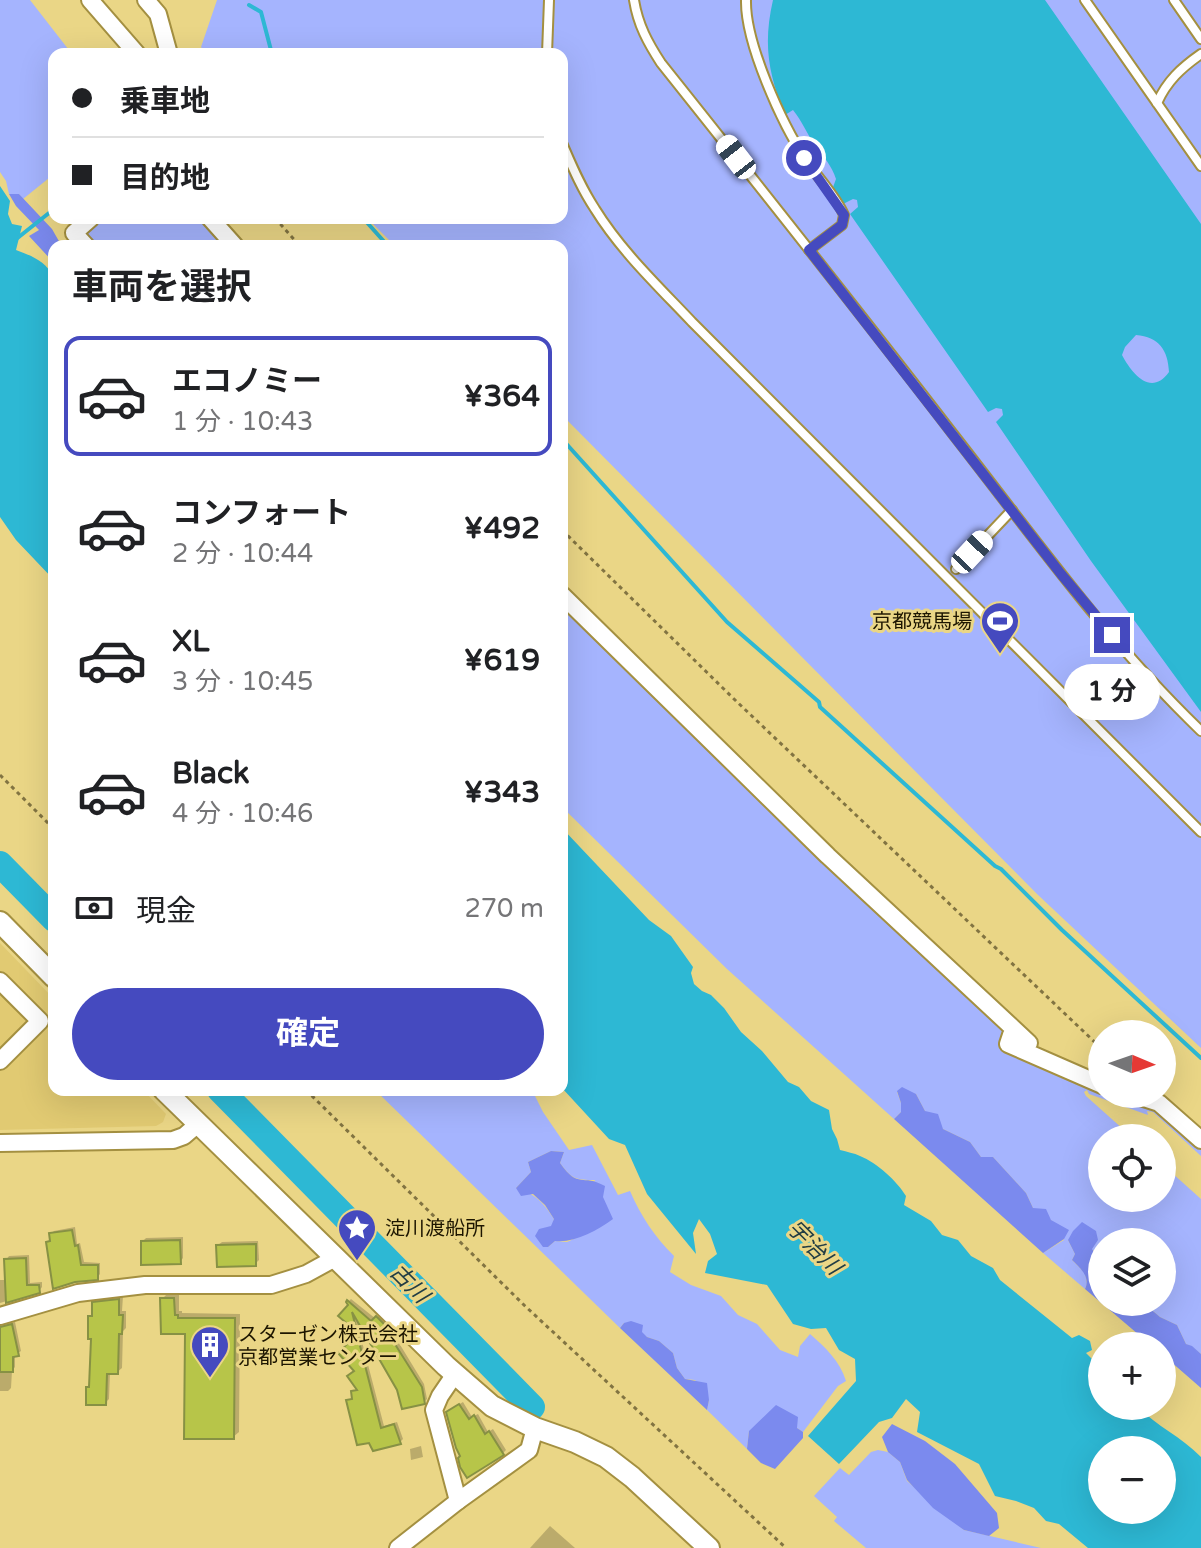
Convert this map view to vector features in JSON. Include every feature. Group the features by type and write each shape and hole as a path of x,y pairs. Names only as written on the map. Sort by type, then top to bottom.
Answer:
{"street":[{"path":"90,0 132,48"},
{"path":"146,0 158,14 167,48"},
{"path":"80,240 74,233 84,224"},
{"path":"215,224 230,240"},
{"path":"568,601 828,856 1029,1043 1011,1035 1008,1044 1088,1079"},
{"path":"0,922 48,971"},
{"path":"0,981 40,1021 0,1061"},
{"path":"170,1096 455,1374 492,1406 535,1428 606,1457 709,1548"},
{"path":"1165,1108 1201,1140"},
{"path":"0,1143 173,1140 184,1136 198,1124"},
{"path":"0,1316 78,1293 145,1285 271,1285 306,1274 337,1257"},
{"path":"455,1374 434,1410 458,1501"},
{"path":"398,1548 529,1450 535,1428"}],"lane":[{"path":"547,48 549,0"},
{"path":"634,0 644,37 661,63 1129,656 1201,731"},
{"path":"746,0 748,27 782,119 844,215 842,225 809,250"},
{"path":"1085,0 1201,166"},
{"path":"1174,0 1201,39"},
{"path":"1157,103 1177,72 1201,54"},
{"path":"568,157 595,211 650,277 1201,832"},
{"path":"956,569 1012,510"}],"path":[{"path":"280,224 295,240"},
{"path":"568,536 734,699 1088,1036"},
{"path":"0,775 48,823"},
{"path":"312,1096 525,1306 786,1548"}],"shaded area":[{"path":"0,0 30,0 67,48 48,48 48,179 23,199 19,194 9,194 0,172"},
{"name":"京都競馬場","path":"217,0 1201,0 1201,1048 1176,1025 1176,1020 1171,1020 1037,894 568,421 568,240 389,240 373,224 568,224 568,48 202,48"},
{"path":"9,194 19,194 52,229 58,240 48,240 48,257 29,236 39,230"},
{"path":"84,224 215,224 230,240 80,240 74,233"},
{"path":"568,601 1012,1035 1088,1077 1088,1092 1084,1092 1088,1098 1088,1108 1099,1108 1117,1124 1088,1124 1088,1212 1176,1212 1176,1177 1201,1199 1201,1354 1186,1344 1177,1325 1159,1316 1176,1316 1176,1228 1088,1228 1088,1248 1068,1240 1075,1254 1072,1260 1085,1273 1085,1289 1043,1253 1064,1240 1051,1220 1033,1208 1026,1193 993,1157 981,1157 970,1142 943,1129 925,1111 916,1094 897,1092 901,1112 894,1119 727,969 568,813"},
{"path":"0,943 48,993 48,1096 149,1096 166,1114 163,1122 156,1126 0,1130"},
{"path":"902,1087 916,1094 925,1111 938,1114 943,1129 970,1142 981,1157 993,1157 1026,1193 1033,1208 1046,1209 1051,1220 1069,1230 1064,1239 1043,1253 894,1119 901,1112 897,1091"},
{"path":"381,1096 535,1096 569,1150 592,1145 618,1195 630,1191 649,1225 674,1256 670,1272 691,1285 721,1296 738,1315 757,1324 780,1350 798,1357 800,1346 810,1334 836,1361 846,1381 838,1386 803,1432 797,1428 749,1431 747,1449 707,1410 709,1400 695,1380 685,1379 677,1368 673,1353 659,1341 624,1323 620,1328","holes":["551,1151 564,1152 560,1163 574,1178 595,1180 576,1238 567,1242 555,1241 548,1247 554,1219 538,1199 516,1188 531,1172 528,1162"]},
{"path":"1128,1108 1152,1108 1201,1140 1201,1156 1176,1133 1176,1124 1166,1124 1153,1112 1147,1111 1148,1115"},
{"path":"551,1151 564,1152 560,1163 572,1176 605,1186 603,1197 613,1219 585,1235 555,1241 543,1247 535,1236 539,1229 551,1226 554,1219 533,1194 521,1196 516,1188 531,1172 528,1162"},
{"path":"1082,1222 1091,1228 1088,1228 1088,1292 1085,1289 1086,1277 1072,1260 1075,1254 1068,1240"},
{"path":"1117,1316 1159,1316 1177,1325 1186,1344 1201,1354 1201,1388 1176,1366 1176,1332 1136,1332"},
{"path":"631,1321 643,1325 642,1332 647,1337 659,1341 673,1353 677,1368 685,1379 707,1383 707,1410 620,1328"},
{"path":"776,1405 798,1417 797,1428 803,1432 803,1438 775,1469 761,1463 747,1449 749,1431"},
{"path":"892,1424 925,1441 955,1464 997,1513 999,1528 989,1536 964,1530 933,1508 907,1480 900,1462 888,1452 882,1437"},
{"path":"871,1452 888,1452 900,1462 907,1481 964,1530 1041,1548 866,1548 834,1521 837,1517 814,1496 840,1468 849,1475"}],"water":[{"path":"773,0 1045,0 1201,224 1201,712 1091,561 996,422 1003,415 1002,409 988,412 850,214 858,207 857,200 843,204 832,190 836,179 827,161 793,110 785,115 769,58 768,31","holes":["1136,335 1161,346 1167,357 1169,372 1155,383 1142,380 1122,355"]},
{"path":"0,186 10,201 8,214 12,224 22,226 16,250 33,257 48,269 48,574 16,540 0,517"},
{"name":"宇治川","path":"568,834 649,920 671,936 693,967 694,984 724,1008 741,1032 788,1082 799,1087 811,1101 829,1110 840,1150 858,1155 880,1168 906,1196 904,1205 931,1221 942,1235 958,1240 971,1256 993,1268 1000,1280 1072,1338 1079,1335 1088,1340 1088,1420 1152,1420 1176,1436 1088,1436 1088,1524 1176,1524 1176,1436 1201,1457 1201,1548 1088,1548 1059,1524 1046,1521 1034,1508 995,1496 979,1464 917,1432 920,1412 906,1399 892,1418 879,1422 839,1464 808,1436 856,1381 855,1359 839,1350 826,1328 811,1329 793,1324 767,1285 705,1273 708,1261 717,1254 710,1234 699,1219 693,1233 696,1254 647,1194 625,1145 609,1139 568,1095"}],"building":[{"path":"72,1230 81,1265 98,1265 98,1280 75,1282 53,1289 46,1242 50,1241 49,1233"},
{"path":"180,1240 181,1264 141,1265 141,1241"},
{"path":"256,1244 256,1266 217,1267 216,1245"},
{"path":"26,1258 27,1285 39,1285 40,1293 6,1303 4,1259"},
{"name":"スターゼン株式会社 京都営業センター","path":"160,1298 174,1298 178,1318 235,1318 234,1439 184,1439 185,1334 161,1334"},
{"path":"119,1299 119,1315 123,1315 118,1374 107,1374 106,1405 86,1405 91,1339 88,1339 88,1316 92,1316 92,1302"},
{"path":"347,1300 371,1321 376,1316 388,1328 386,1330 422,1387 425,1404 402,1409 397,1390 352,1312 357,1332 338,1316 348,1305"},
{"path":"12,1324 19,1356 13,1357 13,1372 0,1372 0,1327"},
{"path":"357,1334 381,1428 394,1424 401,1444 373,1451 369,1443 357,1445 346,1400 352,1399 351,1391 357,1390 347,1376 354,1371 338,1353"},
{"path":"459,1404 469,1419 474,1415 485,1434 489,1431 504,1455 467,1478 460,1467 460,1456 446,1412"}],"waterway":[{"path":"249,5 261,12 270,48"},
{"path":"15,240 48,214"},
{"path":"368,224 383,240"},
{"path":"568,446 727,622 1001,869 1062,930 1201,1058"},
{"name":"古川","path":"0,864 48,913"},
{"name":"古川","path":"226,1096 532,1407"}],"place":[{"name":"京都競馬場","path":"1000,655"},
{"name":"淀川渡船所","path":"357,1262"},
{"name":"スターゼン株式会社 京都営業センター","path":"210,1379"}],"route":[{"path":"804,158 844,215 842,225 809,250 1112,635"}]}
